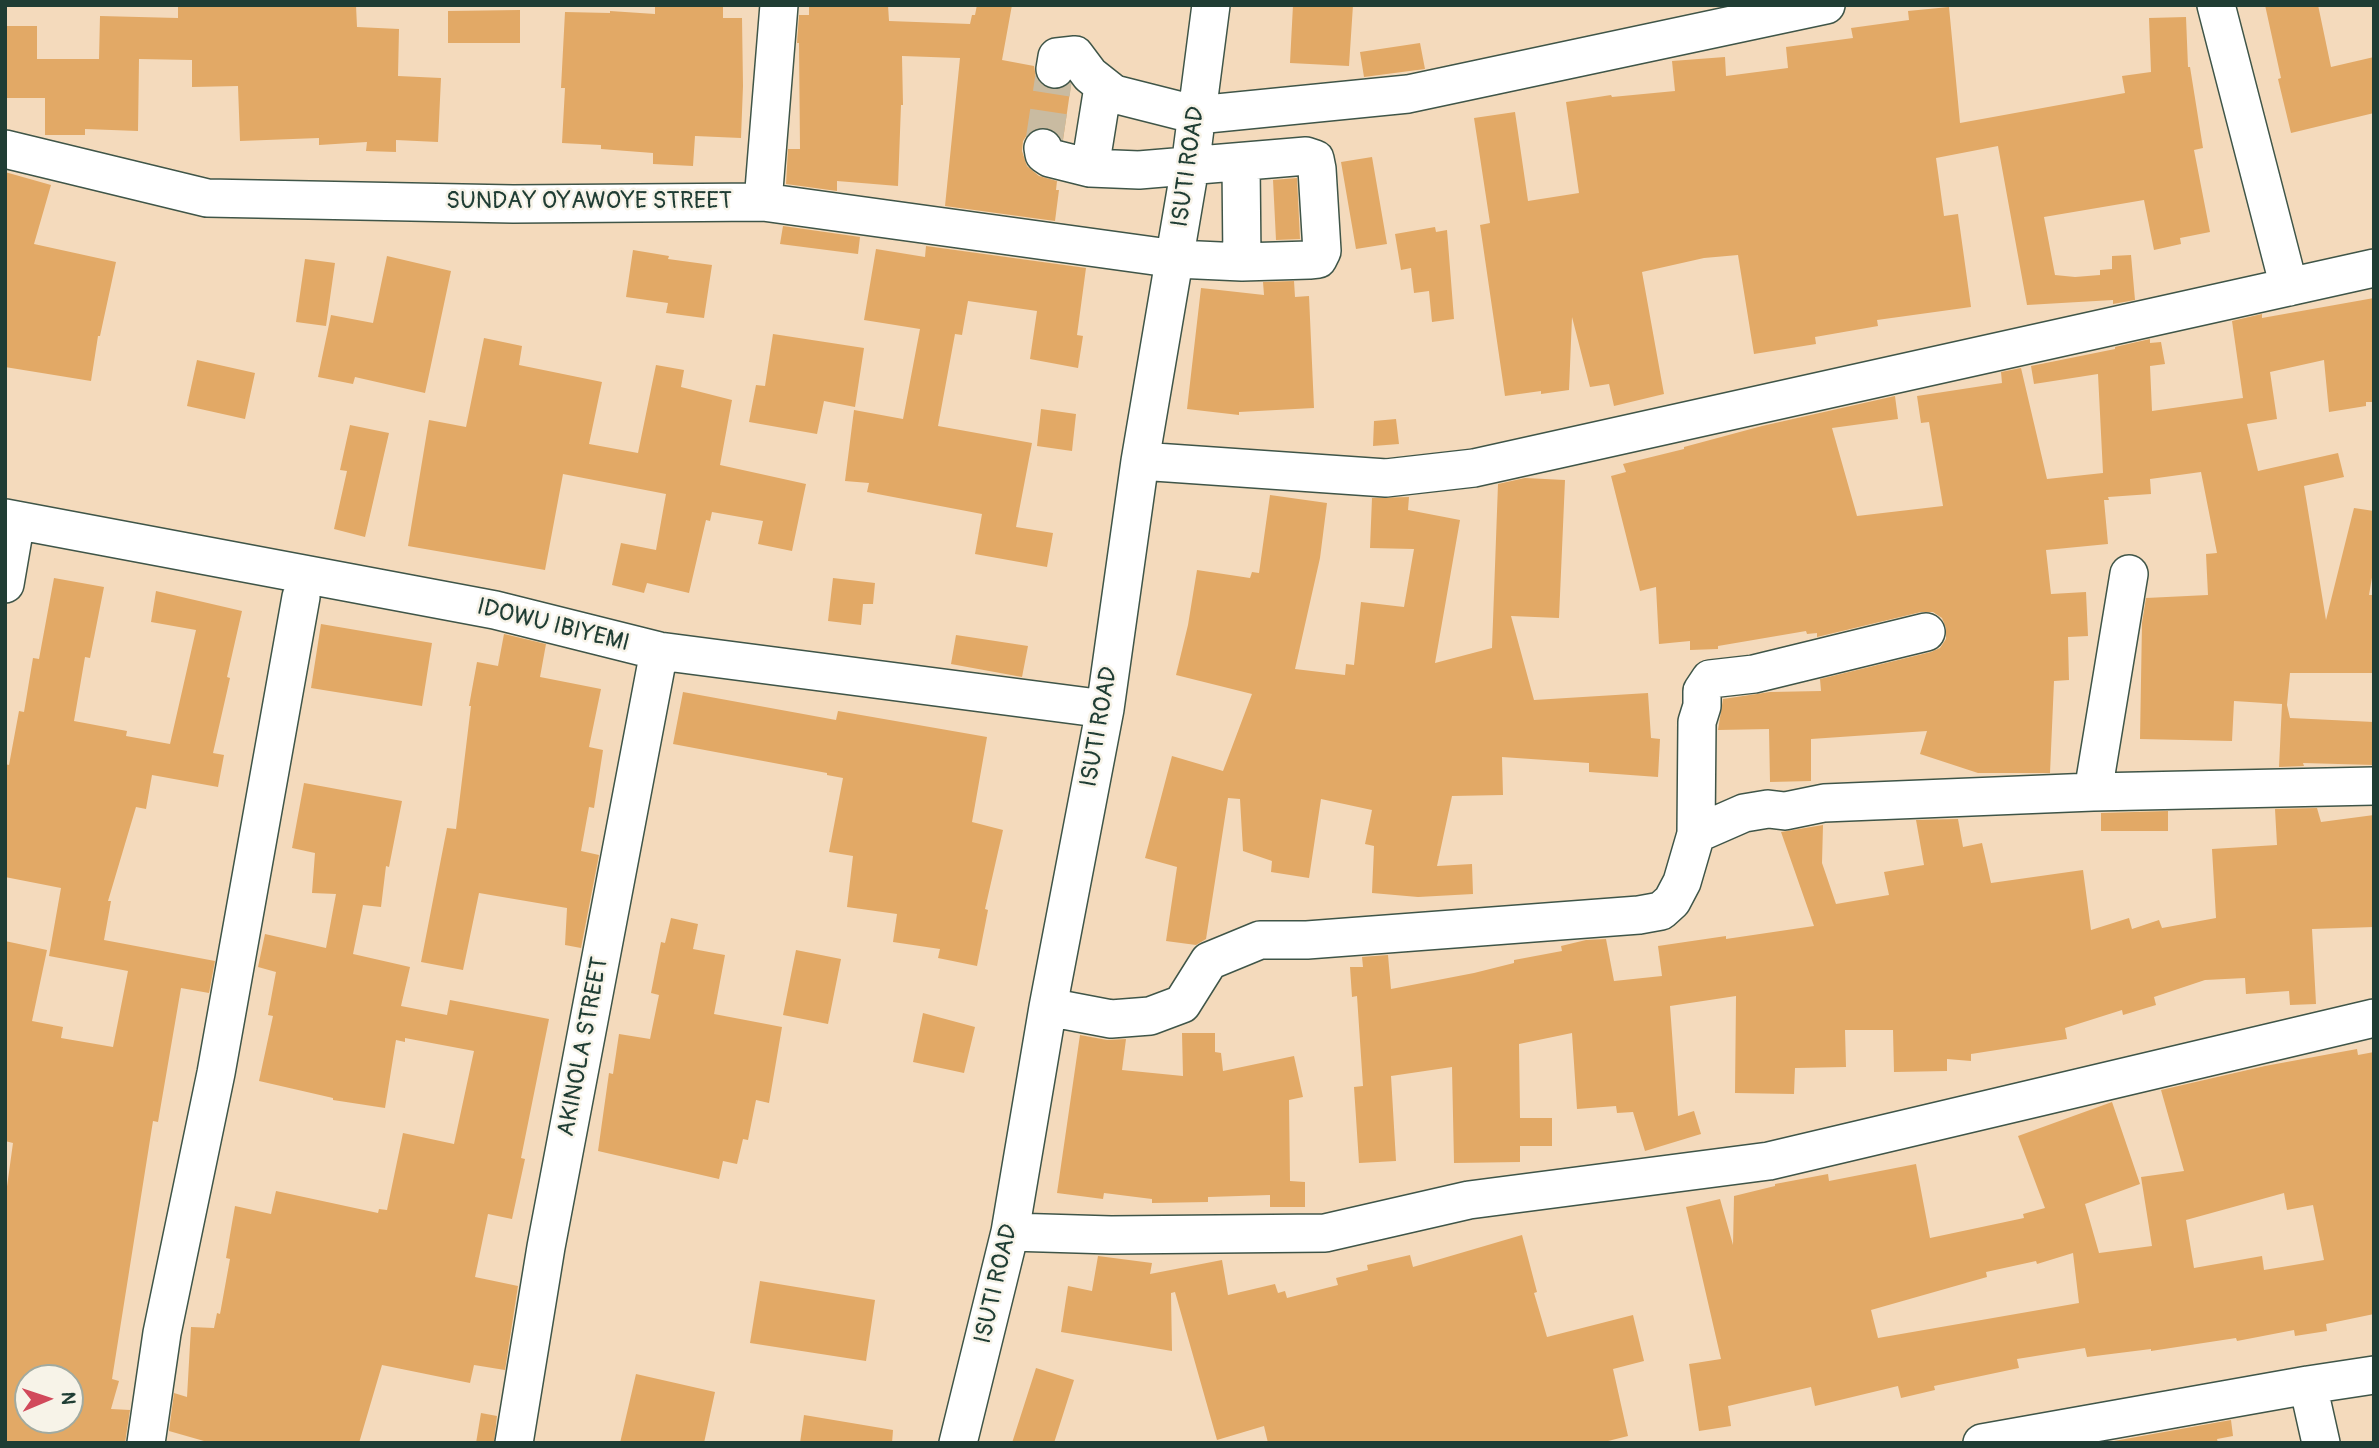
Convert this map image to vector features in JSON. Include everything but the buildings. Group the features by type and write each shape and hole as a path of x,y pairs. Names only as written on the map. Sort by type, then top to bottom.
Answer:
{"street":[{"path":"763,202 779,5"},
{"name":"ISUTI ROAD","path":"958,1443 1010,1232 1048,1007 1105,709 1140,461 1176,259 1198,115 1211,5"},
{"path":"1055,69 1057,57 1074,55 1090,75 1114,94 1198,115 1408,94 1826,5"},
{"path":"2216,5 2290,287"},
{"path":"1090,168 1103,87"},
{"path":"1043,148 1044,154 1050,158 1090,168 1139,170 1241,163 1242,262"},
{"name":"SUNDAY OYAWOYE STREET","path":"5,149 207,198 513,204 763,202 1176,259 1242,262 1318,259 1322,251 1315,159 1306,156 1241,163"},
{"path":"1140,461 1386,478 1474,468 2374,268"},
{"path":"5,584 10,519"},
{"name":"IDOWU IBIYEMI","path":"10,519 495,610 659,651 1105,709"},
{"path":"2093,792 2129,574"},
{"path":"146,1443 162,1333 216,1073 301,597"},
{"path":"1048,1007 1111,1019 1150,1016 1182,1003 1209,961 1259,940 1307,940 1639,915 1661,911 1672,901 1682,881 1696,834 1697,722 1702,706 1702,691 1710,679 1754,674 1926,632"},
{"name":"AKINOLA STREET","path":"514,1443 548,1233 659,651"},
{"path":"1696,834 1744,814 1768,809 1785,811 1824,803 2093,792 2374,786"},
{"path":"1010,1232 1111,1235 1325,1233 1469,1200 1769,1161 2374,1018"},
{"path":"1982,1443 2374,1375"},
{"path":"2308,1385 2321,1443"}],"tunnel":[{"path":"1043,148 1055,69"}]}
